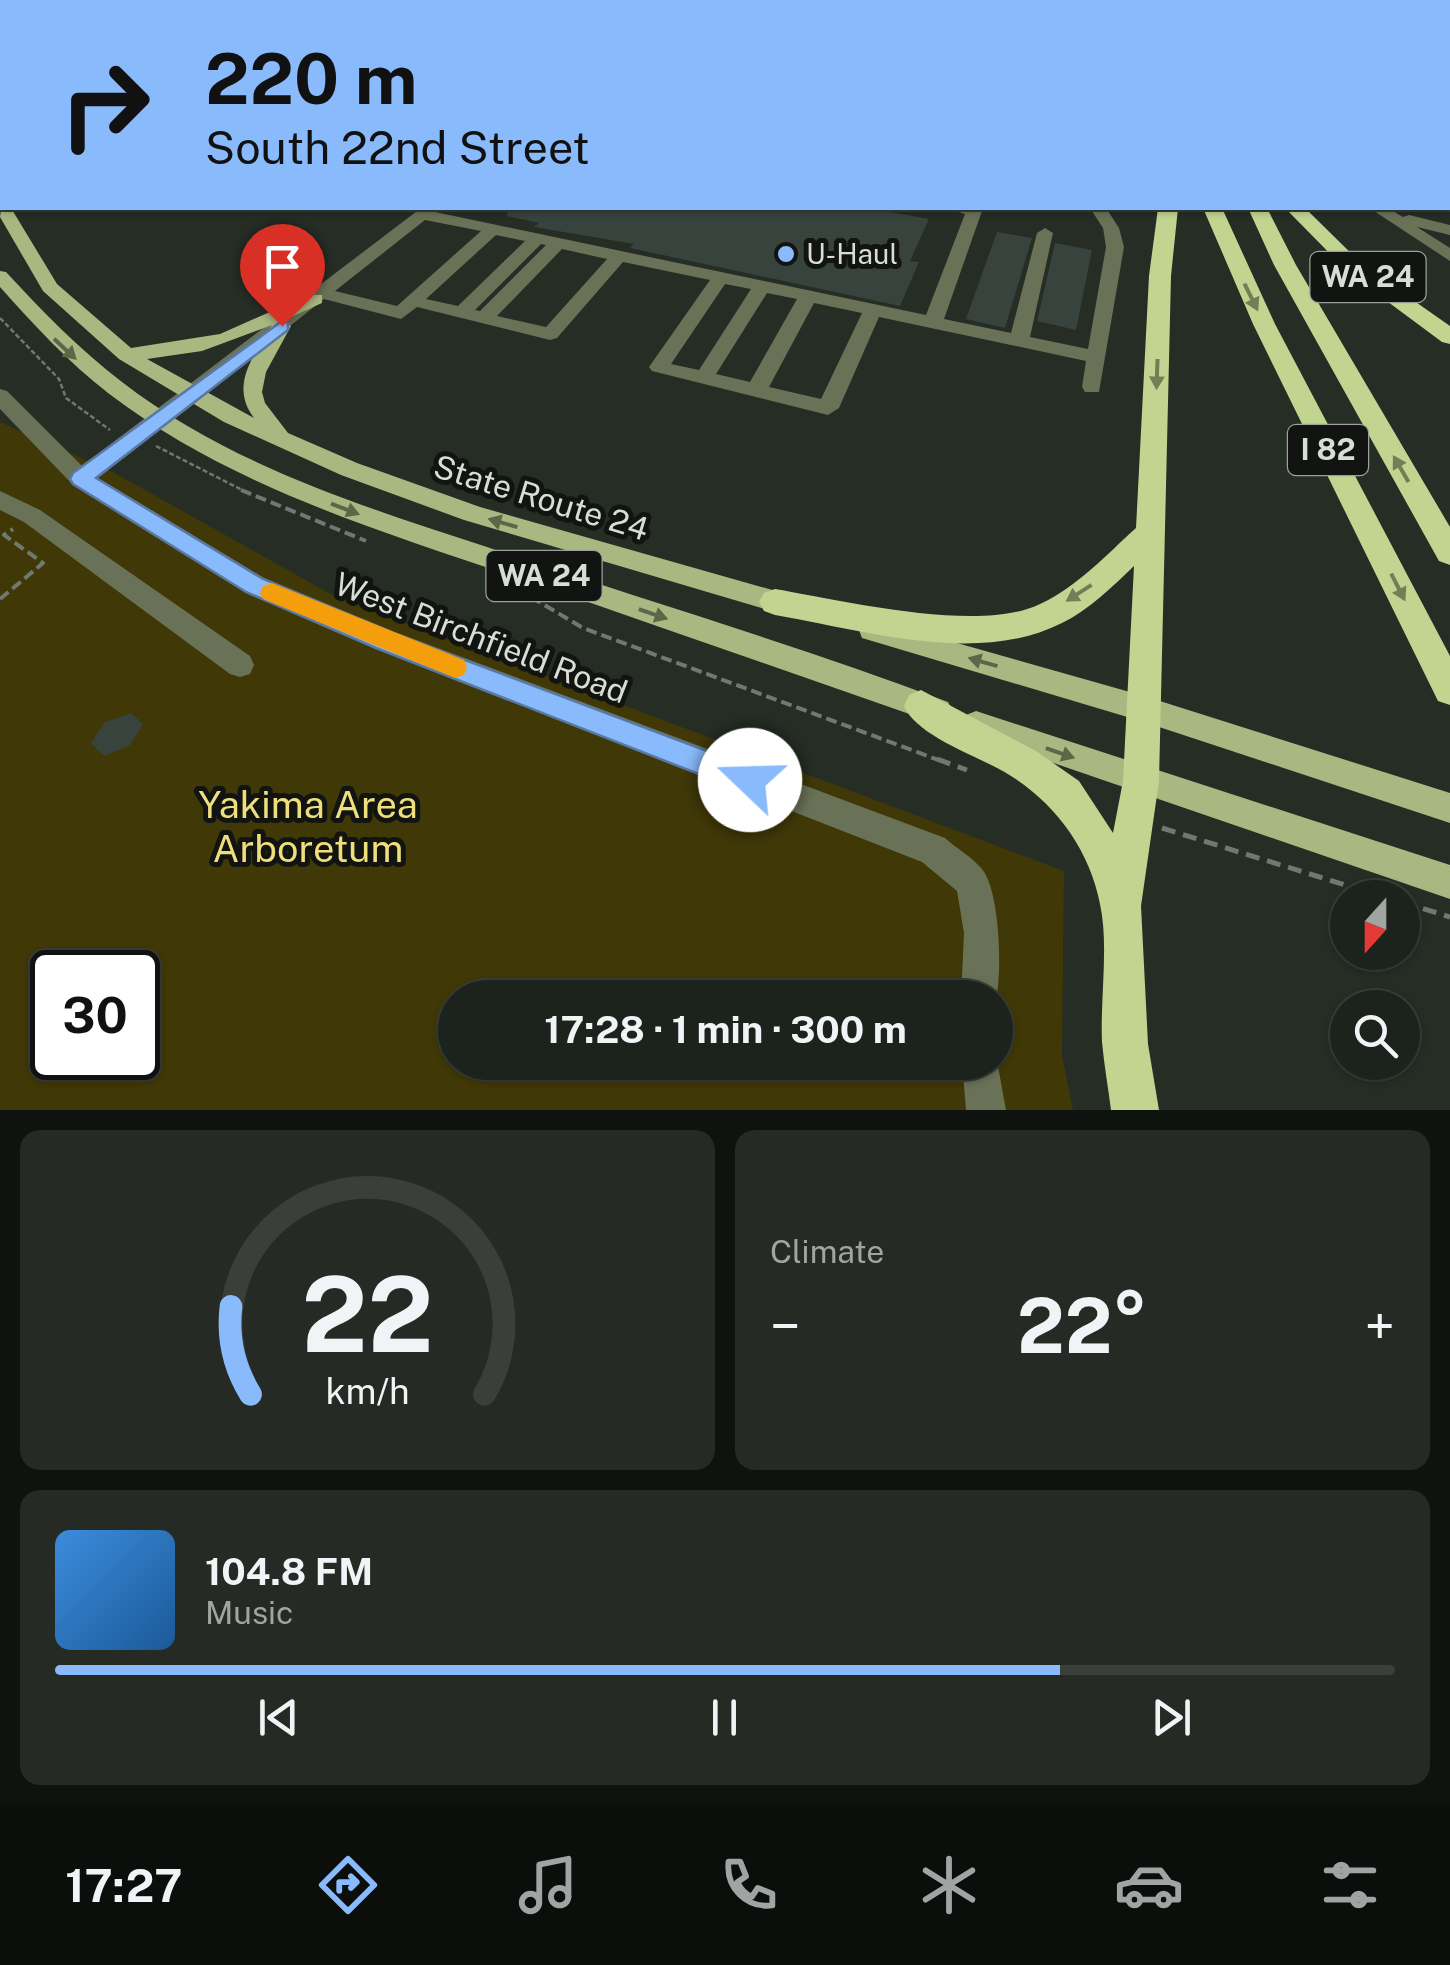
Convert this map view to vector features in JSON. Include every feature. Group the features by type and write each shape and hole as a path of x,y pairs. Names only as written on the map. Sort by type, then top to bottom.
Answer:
{"highway":[{"path":"1122,906 1138,800 1144,709 1160,276 1168,210"},
{"name":"I 82","path":"1213,210 1264,324 1450,690"},
{"name":"I 82","path":"1259,210 1338,360 1450,553"},
{"name":"WA 24","path":"1296,210 1356,269 1450,337"},
{"name":"WA 24","path":"776,602 958,630 1037,620 1091,586 1153,530"},
{"name":"WA 24","path":"921,706 977,741 1024,762 1066,794 1096,838 1122,906 1125,1044 1135,1110"}],"main road":[{"name":"State Route 24","path":"4,210 10,230 44,282 126,355 190,397 279,438 368,476 490,519 1144,709"},
{"name":"WA 24","path":"0,276 47,332 148,430 354,512 921,706 1138,800 1449,881"},
{"path":"126,355 195,347 226,338 318,296"},
{"path":"279,438 272,422 254,404 251,390 282,326"},
{"name":"WA 24","path":"1144,709 1436,803"}],"street":[{"path":"318,296 401,312 499,210"},
{"path":"933,322 974,210"},
{"path":"1092,387 1114,247 1111,228 1099,210"},
{"path":"1381,210 1450,256"},
{"path":"1385,210 1450,230"},
{"path":"81,479 426,211 558,243 1097,357"},
{"path":"1020,340 1045,233"},
{"path":"462,313 538,238"},
{"path":"484,318 558,243"},
{"path":"413,301 550,334 619,256"},
{"path":"721,277 658,367 828,408 873,310"},
{"path":"704,378 762,286"},
{"path":"756,391 808,296"},
{"name":"West Birchfield Road","path":"0,396 10,422 81,479 254,586 384,640 933,850 972,882 981,934 980,980"},
{"path":"0,500 32,516 240,665"},
{"path":"984,1080 986,1110"}],"path":[{"path":"0,318 59,379 66,398 114,433 148,430 269,504 367,541"},
{"path":"0,600 43,563 4,535 32,516"},
{"path":"524,593 583,628 970,770"},
{"path":"1138,800 1340,880"},
{"path":"1420,908 1450,917"}],"green space":[{"name":"Yakima Area Arboretum","path":"0,422 113,472 336,597 1064,871 1062,1055 1073,1110 0,1110"}],"building":[{"name":"U-Haul","path":"508,210 878,210 929,219 910,261 919,262 900,306 630,248 634,244 534,227 539,223 507,216"},
{"path":"997,232 1032,238 1005,328 966,319"},
{"path":"1055,243 1092,250 1076,330 1037,321"},
{"path":"131,713 143,724 130,745 104,756 91,743 105,722"}],"slow traffic":[{"path":"272,593 455,667"}],"place":[{"name":"U-Haul","path":"786,254"}],"route":[{"path":"282,326 81,479 254,586 750,780"}]}
